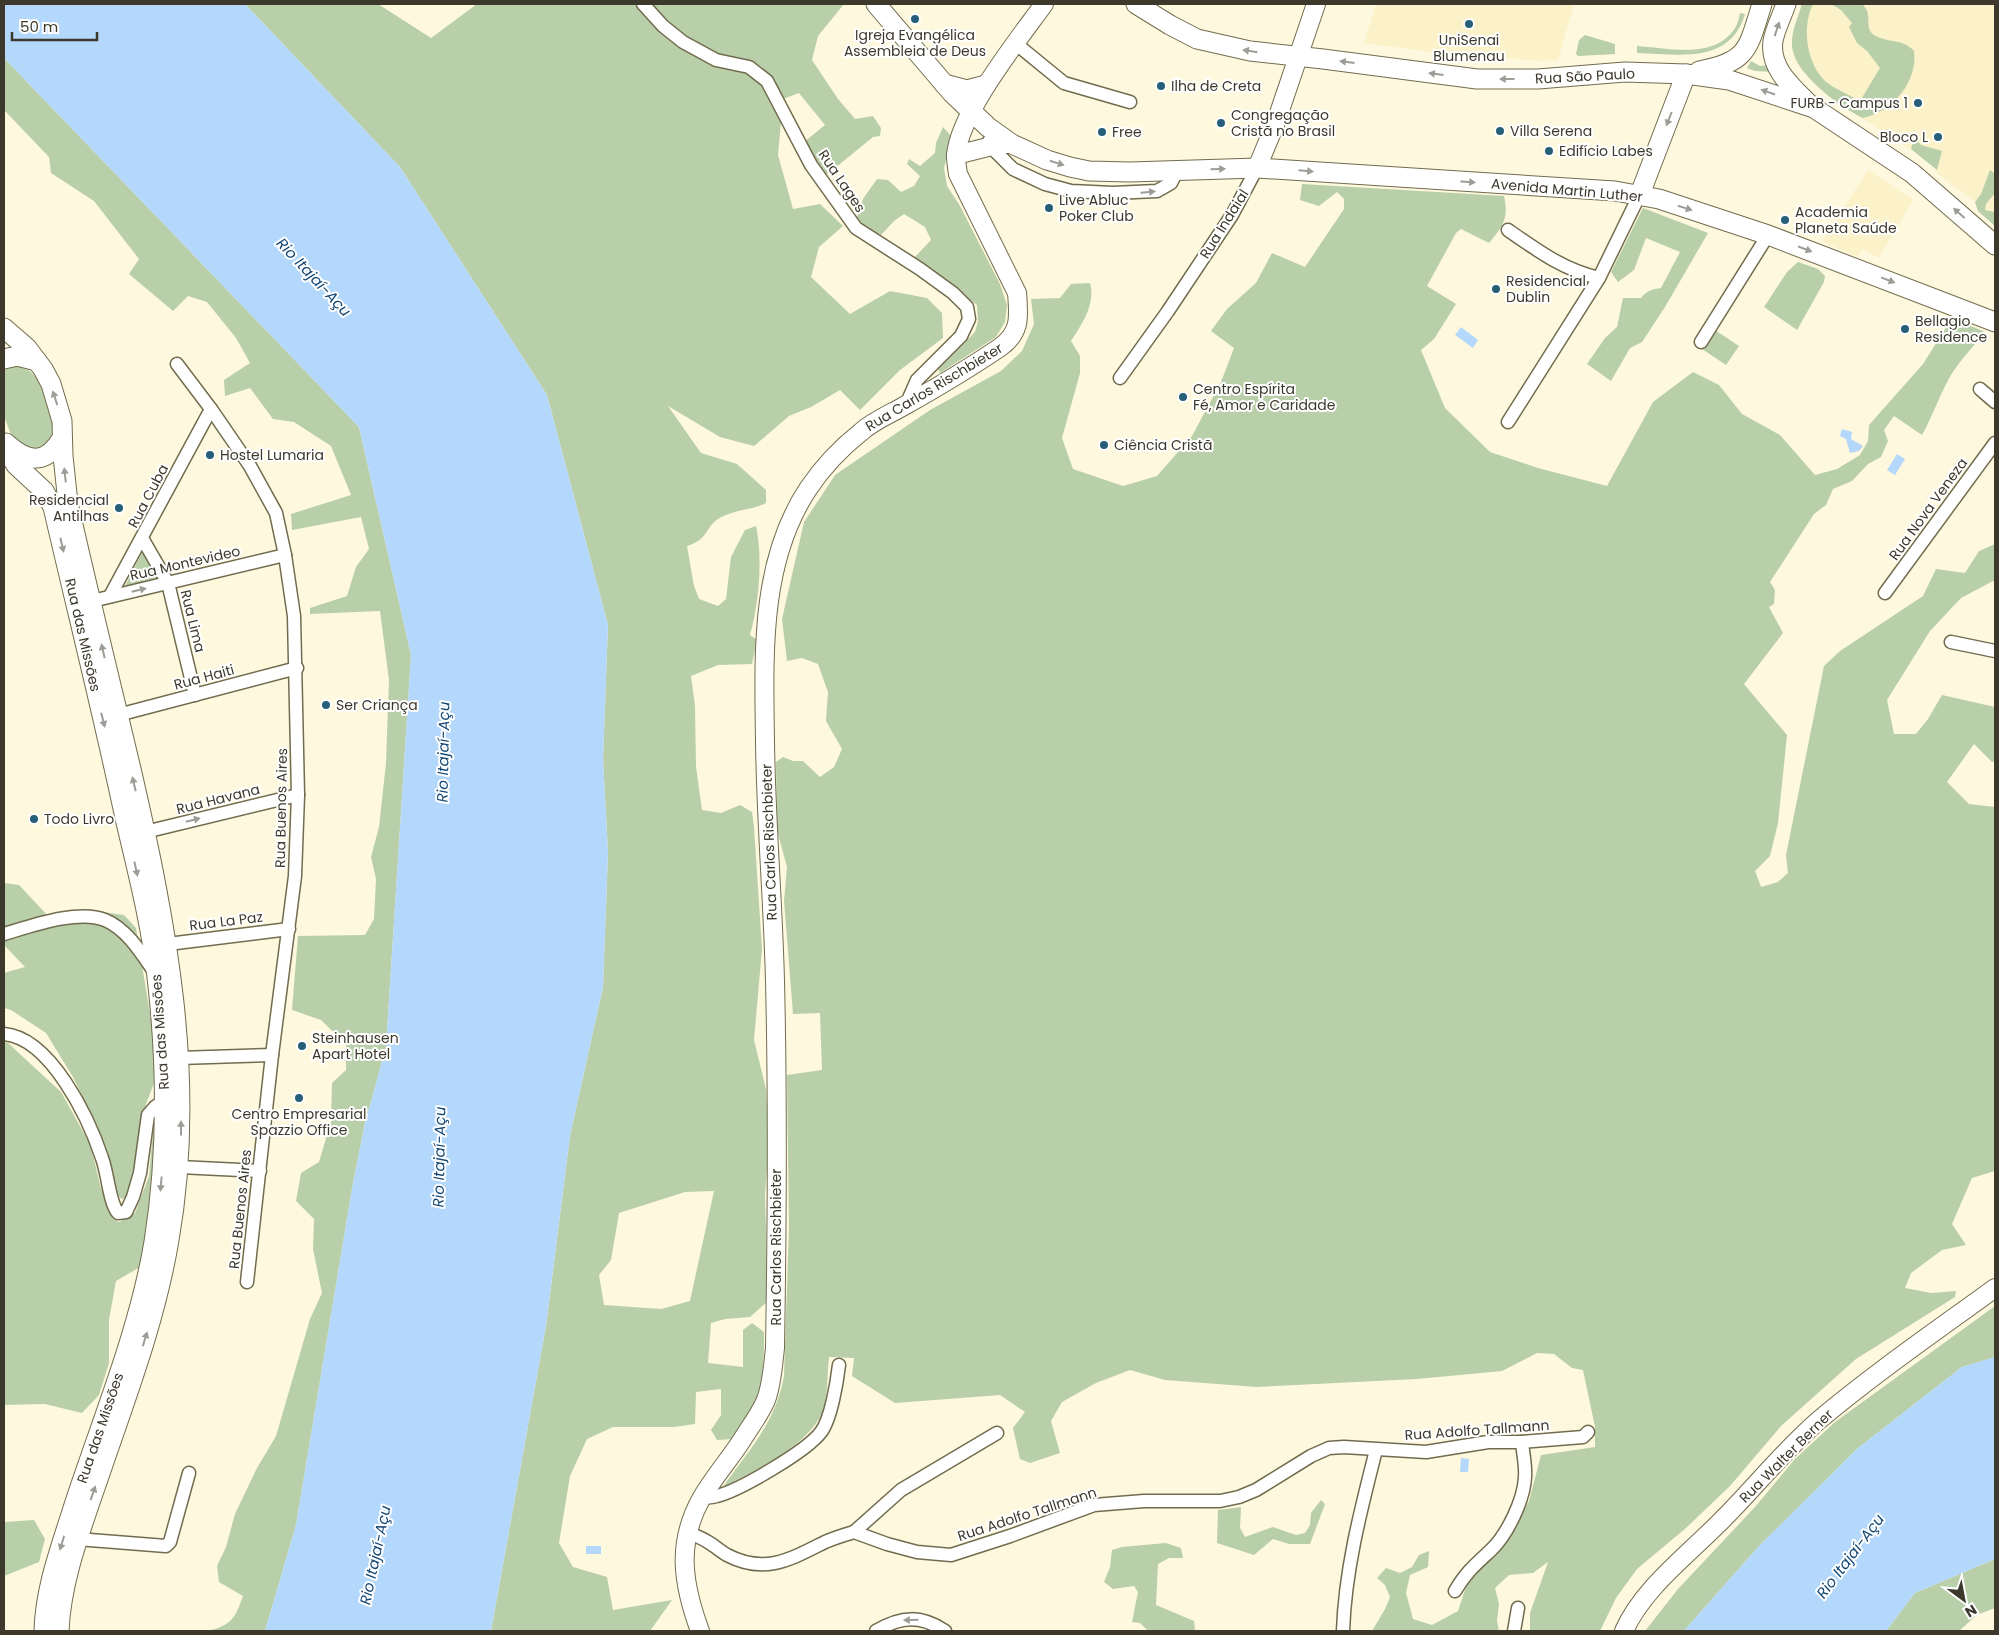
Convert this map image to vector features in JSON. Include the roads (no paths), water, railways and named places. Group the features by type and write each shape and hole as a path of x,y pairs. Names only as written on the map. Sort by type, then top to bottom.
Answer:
{"main road":[{"name":"Avenida Martin Luther","path":"876,4 971,113 1012,144 1047,160 1089,171 1177,171 1257,168 1640,194 1768,235 1995,322"},
{"name":"Rua São Paulo","path":"1136,4 1197,39 1250,51 1477,79 1538,79 1625,72 1686,74 1729,80 1814,108 1912,173 1995,245"},
{"path":"1640,194 1686,74 1716,68 1730,63 1741,56 1748,46 1762,4"},
{"path":"1786,4 1773,42 1775,63 1788,83 1814,108"},
{"path":"1748,46 1757,58 1765,59 1774,56"},
{"path":"944,84 967,90 986,85"},
{"path":"4,328 27,348 37,361"},
{"path":"4,359 17,356 37,361"},
{"name":"Rua das Missões","path":"37,361 50,384 62,422 68,503 145,832 168,944 179,1058 181,1127 179,1167 169,1245 156,1300 141,1353 77,1539 65,1590 59,1631"},
{"path":"4,441 24,456 42,458 50,454 62,438"},
{"name":"Rua das Missões","path":"4,445 16,465 44,491 53,507 147,919 157,976 165,1100 160,1199 147,1279 132,1335 56,1563 47,1603 44,1631"},
{"path":"126,821 136,829 145,832"}],"street":[{"name":"Rua Lages","path":"643,4 663,26 691,48 716,60 749,67 767,81 811,165 856,228 953,292 967,307 969,320 961,336 916,380 906,405"},
{"name":"Rua Carlos Rischbieter","path":"700,1631 686,1585 684,1553 687,1532 702,1498 730,1459 766,1400 772,1375 775,1348 776,1015 767,822 764,704 766,615 771,582 777,556 792,517 810,486 834,459 862,430 1009,342 1016,328 1019,314 1017,293 958,174 956,155 962,130 986,85 1044,4"},
{"name":"Rua Indaial","path":"1120,378 1168,311 1232,215 1257,168 1276,122 1316,4"},
{"path":"1015,43 1064,83 1130,102"},
{"path":"988,127 990,146 1013,170 1045,184 1071,190 1113,193 1157,191 1171,183 1177,171"},
{"path":"956,155 990,146 1012,144"},
{"path":"1508,422 1600,278 1640,194"},
{"path":"1508,230 1560,265 1580,274 1600,278"},
{"path":"1701,342 1768,235"},
{"name":"Rua Buenos Aires","path":"177,364 250,466 276,512 285,555 294,616 297,668 298,795 295,876 272,1055 247,1282"},
{"path":"1980,389 1995,402"},
{"name":"Rua Cuba","path":"110,596 211,409"},
{"name":"Rua Nova Veneza","path":"1885,593 1995,443"},
{"name":"Rua Lima","path":"142,538 168,583 195,695"},
{"name":"Rua Montevideo","path":"92,601 285,555"},
{"path":"1951,642 1995,651"},
{"name":"Rua Haiti","path":"118,716 297,668"},
{"name":"Rua Havana","path":"145,832 298,795"},
{"path":"4,934 62,919 91,916 106,920 121,930 141,952 157,976"},
{"name":"Rua La Paz","path":"168,944 288,928"},
{"path":"4,1034 36,1048 48,1058 62,1078 96,1140 109,1180 113,1207 118,1213 126,1212 133,1197 140,1173 148,1115 165,1100"},
{"path":"179,1058 272,1055"},
{"path":"179,1167 260,1170"},
{"name":"Rua Walter Berner","path":"1624,1631 1647,1596 1665,1575 1747,1496 1783,1455 1818,1421 1870,1379 1995,1288"},
{"path":"702,1498 718,1496 775,1467 803,1449 822,1431 835,1392 839,1366"},
{"name":"Rua Adolfo Tallmann","path":"854,1532 887,1544 918,1552 951,1555 993,1542 1094,1505 1144,1501 1220,1501 1239,1497 1256,1490 1311,1456 1329,1448 1344,1447 1426,1452 1488,1442 1522,1442 1583,1437 1588,1432"},
{"path":"687,1532 707,1541 727,1555 744,1562 774,1565 854,1532 901,1490 997,1433"},
{"path":"1455,1591 1465,1575 1497,1544 1509,1526 1518,1506 1525,1478 1522,1442"},
{"path":"1342,1631 1343,1609 1359,1520 1376,1450"},
{"path":"77,1539 166,1546 170,1542 189,1474"},
{"path":"1514,1631 1518,1608"},
{"path":"876,1631 911,1618 933,1623 946,1631"}],"water":[{"name":"Rio Itajaí-Açu","path":"4,4 245,4 400,167 547,395 608,625 603,759 608,853 603,987 570,1136 546,1326 491,1631 265,1631 296,1525 353,1183 365,1123 386,1047 411,655 359,427 4,58"},
{"path":"1461,327 1478,340 1473,348 1455,335"},
{"path":"1842,429 1852,432 1851,439 1863,446 1859,451 1850,453 1846,439 1840,436"},
{"path":"1897,454 1905,459 1895,475 1887,470"},
{"name":"Rio Itajaí-Açu","path":"1995,1357 1995,1559 1915,1593 1886,1631 1684,1631 1758,1547 1858,1448 1962,1367"},
{"path":"1461,1458 1469,1459 1468,1472 1460,1472"},
{"path":"586,1546 601,1546 601,1554 586,1554"}],"place":[{"name":"Igreja Evangélica Assembleia de Deus","path":"915,19"},
{"name":"UniSenai Blumenau","path":"1469,24"},
{"name":"Ilha de Creta","path":"1161,86"},
{"name":"FURB - Campus 1","path":"1918,103"},
{"name":"Congregação Cristã no Brasil","path":"1221,123"},
{"name":"Villa Serena","path":"1500,131"},
{"name":"Free","path":"1102,132"},
{"name":"Bloco L","path":"1938,137"},
{"name":"Edifício Labes","path":"1549,151"},
{"name":"Live Abluc Poker Club","path":"1049,208"},
{"name":"Academia Planeta Saúde","path":"1785,220"},
{"name":"Residencial Dublin","path":"1496,289"},
{"name":"Bellagio Residence","path":"1905,329"},
{"name":"Centro Espírita Fé, Amor e Caridade","path":"1183,397"},
{"name":"Ciência Cristã","path":"1104,445"},
{"name":"Hostel Lumaria","path":"210,455"},
{"name":"Residencial Antilhas","path":"119,508"},
{"name":"Ser Criança","path":"326,705"},
{"name":"Todo Livro","path":"34,819"},
{"name":"Steinhausen Apart Hotel","path":"302,1046"},
{"name":"Centro Empresarial Spazzio Office","path":"299,1098"}]}
